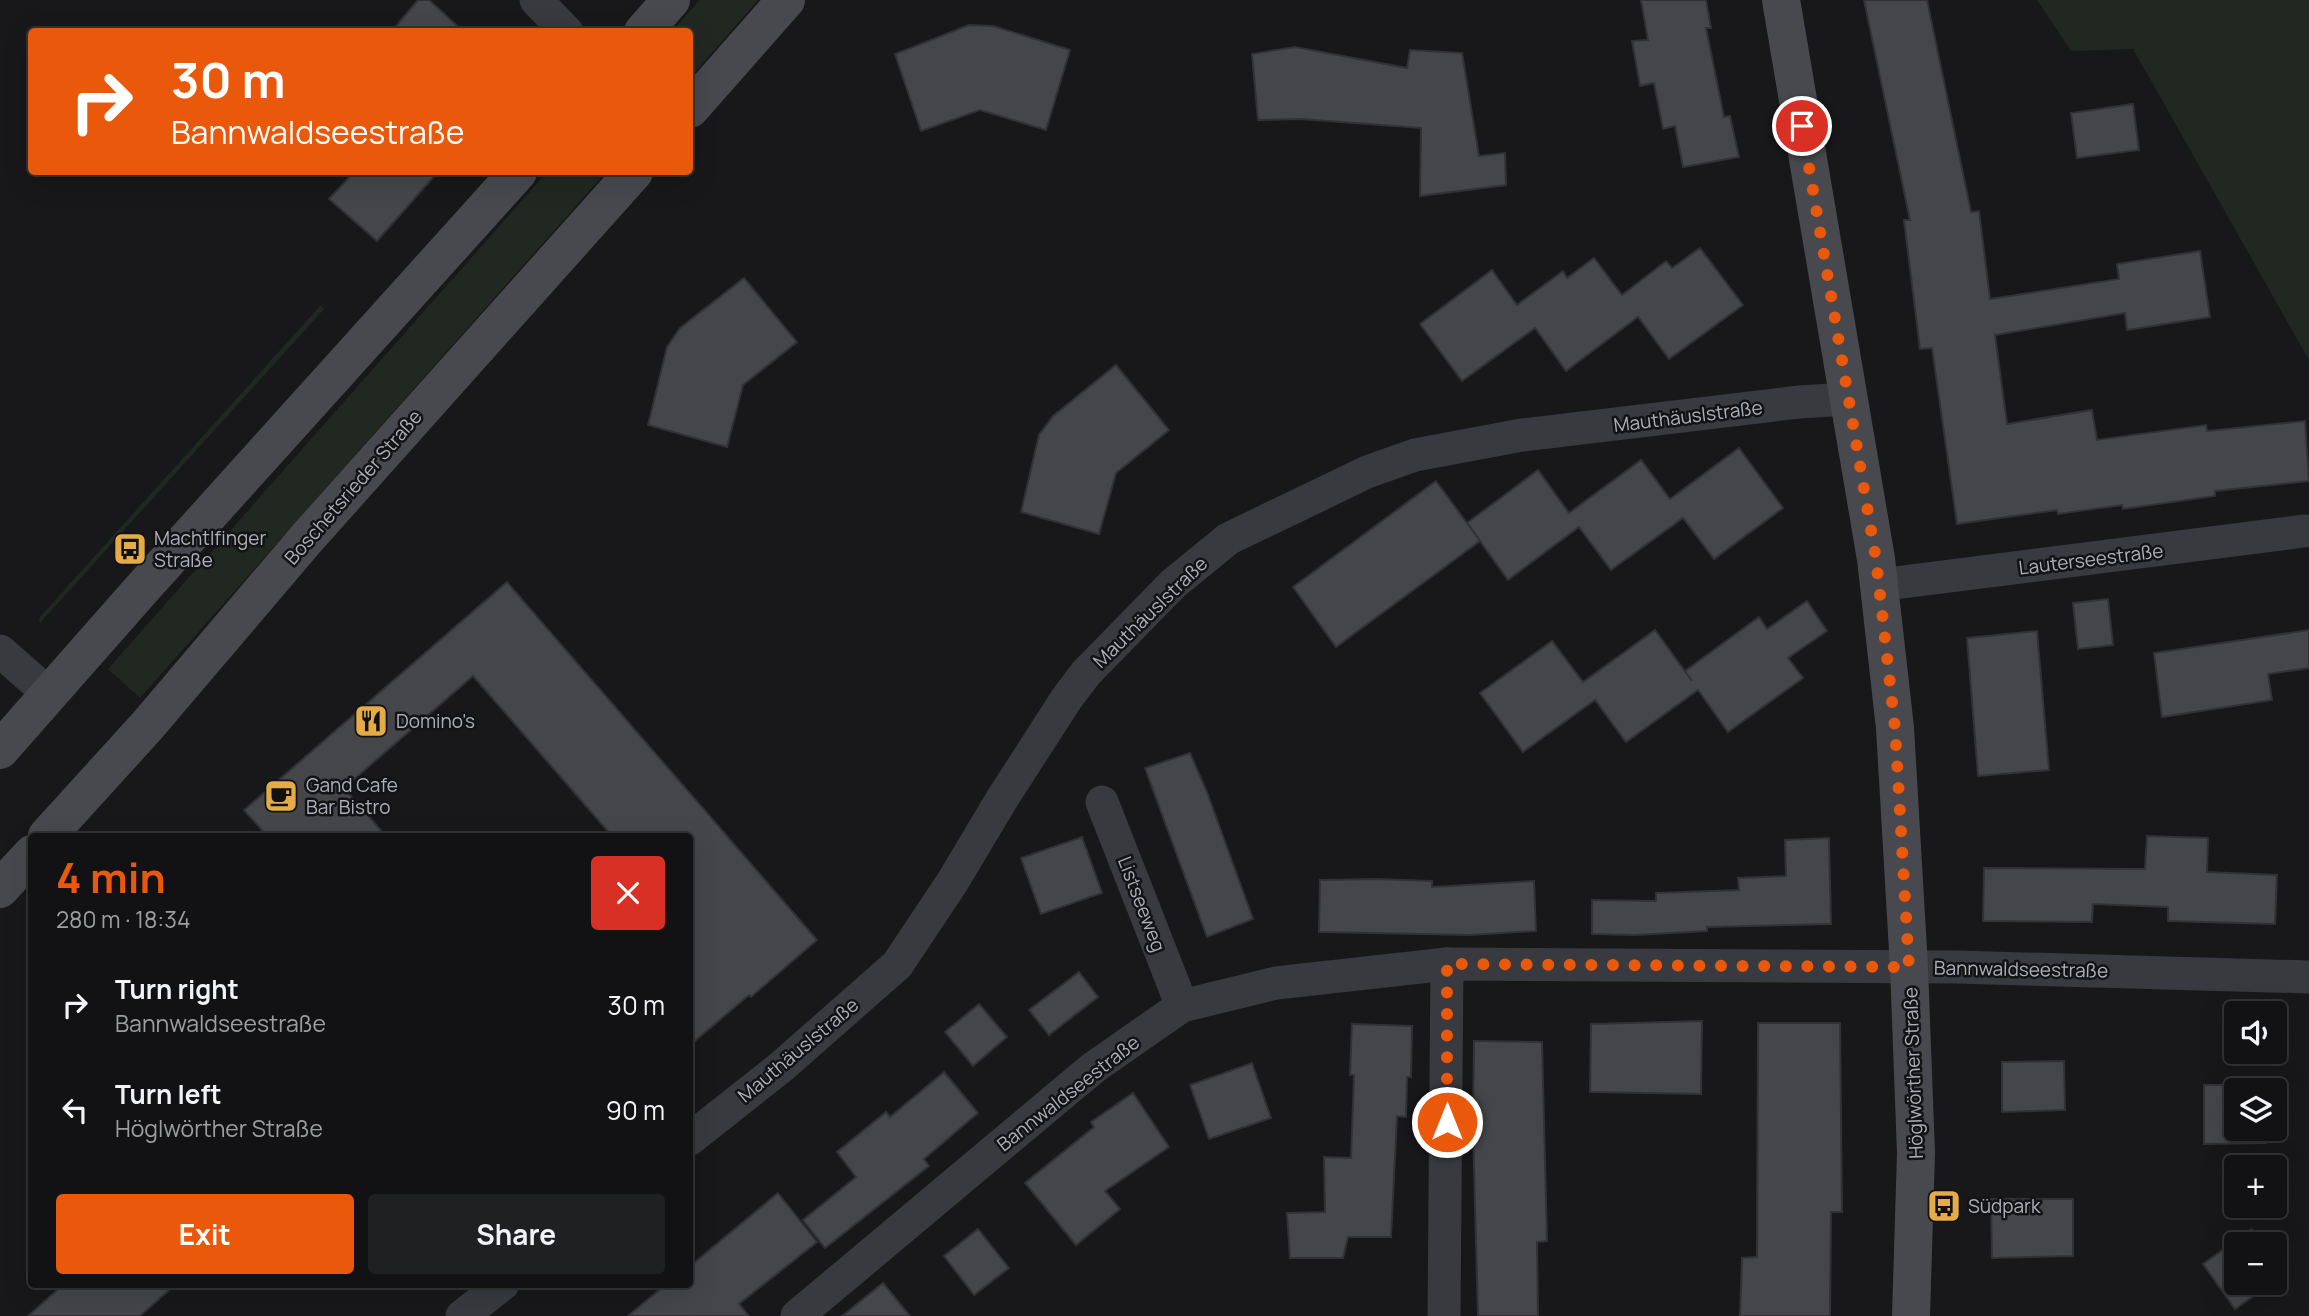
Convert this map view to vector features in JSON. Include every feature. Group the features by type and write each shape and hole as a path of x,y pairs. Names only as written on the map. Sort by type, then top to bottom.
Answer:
{"main road":[{"path":"646,28 671,0"},
{"path":"693,106 786,0"},
{"name":"Höglwörther Straße","path":"1781,0 1879,585 1895,728 1909,967 1916,1153 1911,1316"},
{"path":"0,750 515,175"},
{"name":"Boschetsrieder Straße","path":"50,833 631,175"},
{"path":"0,889 28,858"}],"street":[{"path":"536,0 563,28"},
{"name":"Mauthäuslstraße","path":"693,1137 781,1067 897,965 953,881 1067,698 1086,673 1173,584 1228,539 1367,472 1415,455 1522,435 1799,402 1848,399"},
{"name":"Lauterseestraße","path":"1879,585 2304,531"},
{"path":"0,651 49,694"},
{"name":"Listseeweg","path":"1102,802 1182,1006"},
{"path":"1444,1316 1447,964"},
{"name":"Bannwaldseestraße","path":"797,1316 1093,1068 1182,1006 1276,983 1447,964 1909,967 2309,976"},
{"path":"462,1316 498,1288"}],"shaded area":[{"path":"700,0 758,0 693,75 693,28 675,28"},
{"path":"2037,0 2309,0 2309,360 2133,49 2071,51"},
{"path":"544,175 603,175 140,698 108,669"},
{"path":"321,305 324,309 40,623 39,618"}],"building":[{"path":"418,0 429,0 460,28 394,28"},
{"path":"1641,0 1706,0 1711,28 1706,28 1724,117 1730,116 1739,157 1683,167 1675,126 1663,129 1654,83 1640,86 1632,41 1648,40"},
{"path":"1864,0 1927,0 1971,212 1979,211 1990,299 2119,279 2117,264 2200,251 2210,317 2127,330 2125,313 1995,335 2007,424 2092,410 2097,440 2206,425 2207,431 2305,421 2309,481 2215,491 2215,496 2123,509 2122,505 2058,514 2057,510 1957,524 1932,348 1920,349 1904,220 1910,220"},
{"path":"969,25 993,26 1070,50 1046,130 980,110 921,131 895,54"},
{"path":"1295,47 1407,68 1410,50 1462,53 1479,156 1505,153 1506,185 1420,196 1421,128 1301,119 1258,120 1252,54"},
{"path":"2133,104 2139,150 2077,158 2071,113"},
{"path":"351,175 435,175 377,241 329,199"},
{"path":"1700,248 1743,305 1669,359 1638,317 1566,371 1535,328 1462,381 1420,324 1492,270 1517,305 1563,271 1567,278 1594,258 1622,295 1666,261 1672,268"},
{"path":"744,278 797,342 743,385 727,447 648,425 667,347 680,328"},
{"path":"1116,365 1169,430 1116,473 1099,534 1021,512 1039,435 1053,416"},
{"path":"1739,448 1783,508 1714,559 1683,518 1611,570 1579,527 1508,580 1467,523 1538,470 1569,513 1641,460 1670,499"},
{"path":"1436,481 1480,541 1336,647 1293,587"},
{"path":"507,582 817,940 693,1042 693,833 609,833 473,676 344,788 383,833 264,833 244,810"},
{"path":"2108,599 2113,645 2078,649 2073,603"},
{"path":"1807,601 1827,631 1788,658 1803,678 1728,732 1698,690 1626,742 1595,700 1523,752 1480,693 1552,641 1583,682 1655,630 1692,681 1685,671 1759,617 1767,629"},
{"path":"2309,630 2309,668 2268,674 2272,700 2162,717 2154,653"},
{"path":"2037,631 2049,770 1978,776 1967,638"},
{"path":"1190,753 1253,919 1207,937 1145,768"},
{"path":"2147,836 2208,838 2207,872 2277,875 2275,924 2168,921 2168,907 2093,904 2092,922 1983,921 1984,868 2145,869"},
{"path":"1082,837 1102,893 1041,914 1021,858"},
{"path":"1829,838 1831,924 1707,927 1707,931 1635,935 1592,934 1592,900 1656,901 1656,893 1739,890 1738,878 1786,876 1785,840"},
{"path":"1320,880 1432,881 1432,887 1534,881 1536,931 1470,935 1319,932"},
{"path":"1079,972 1098,997 1049,1035 1029,1010"},
{"path":"979,1004 1007,1037 973,1066 945,1032"},
{"path":"1702,1021 1701,1094 1590,1092 1591,1024"},
{"path":"1758,1023 1840,1023 1842,1212 1831,1212 1830,1316 1740,1316 1742,1258 1757,1257"},
{"path":"1352,1024 1412,1026 1411,1077 1407,1077 1406,1117 1397,1116 1391,1237 1348,1237 1343,1258 1290,1258 1287,1213 1325,1212 1324,1157 1351,1158 1354,1075 1350,1075"},
{"path":"1474,1041 1542,1042 1547,1241 1537,1242 1538,1316 1478,1316 1473,1130"},
{"path":"2064,1061 2065,1110 2002,1112 2002,1062"},
{"path":"1252,1063 1271,1118 1209,1139 1190,1085"},
{"path":"944,1072 978,1113 924,1159 929,1166 825,1248 803,1220 856,1177 837,1152 886,1112 890,1117"},
{"path":"2204,1085 2224,1085 2224,1141 2266,1143 2204,1144"},
{"path":"1133,1093 1169,1147 1105,1191 1120,1209 1076,1245 1025,1183 1094,1127 1091,1122"},
{"path":"778,1193 817,1242 739,1304 749,1316 628,1316 661,1288 693,1288 693,1264"},
{"path":"1991,1199 2073,1199 2073,1256 1992,1258"},
{"path":"978,1229 1009,1268 974,1295 944,1256"},
{"path":"2224,1249 2224,1294 2203,1264"},
{"path":"883,1283 910,1316 842,1316"},
{"path":"60,1288 172,1288 140,1316 28,1316"},
{"path":"2225,1295 2255,1295 2235,1309"}],"place":[{"name":"Machtlfinger Straße","path":"130,549"},
{"name":"Domino's","path":"371,721"},
{"name":"Gand Cafe Bar Bistro","path":"281,796"},
{"name":"Südpark","path":"1944,1206"}],"route":[{"path":"1447,1122 1447,964 1909,967 1895,728 1876,559 1802,126"}]}
